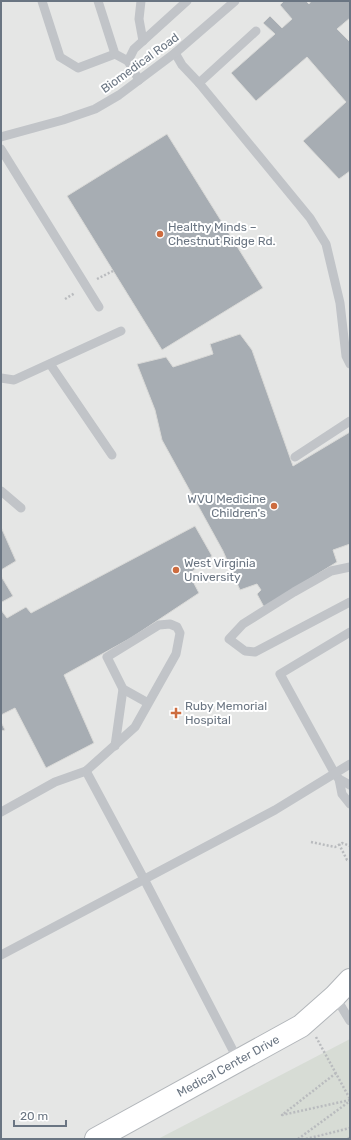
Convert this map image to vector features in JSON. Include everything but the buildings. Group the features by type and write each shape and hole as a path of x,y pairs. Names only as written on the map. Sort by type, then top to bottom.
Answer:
{"street":[{"name":"Medical Center Drive","path":"96,1139 301,1026 335,996 350,980"}],"lane":[{"path":"42,1 60,57 78,68 115,54"},
{"path":"98,1 115,54 128,61 139,80"},
{"path":"141,1 139,19 143,41"},
{"path":"128,61 134,49 187,1"},
{"name":"Biomedical Road","path":"1,137 48,125 94,108 119,95 175,54 235,1"},
{"path":"199,83 256,31"},
{"path":"175,54 182,65 199,83 310,218 326,244 340,303 346,356 350,364"},
{"path":"1,149 99,308"},
{"path":"1,378 14,380 121,331"},
{"path":"50,364 112,455"},
{"path":"295,457 350,421"},
{"path":"1,491 21,508"},
{"path":"350,567 331,571 294,592 243,624 229,638 245,651 255,652 350,602"},
{"path":"1,812 55,782 86,771 116,746 135,727 176,654 180,633 177,627 170,624 159,625 107,657 123,689 116,746"},
{"path":"350,632 280,674 337,776 342,794 350,804"},
{"path":"123,689 148,702"},
{"path":"1,955 275,810 337,776 350,764"},
{"path":"86,771 144,879 238,1062"},
{"path":"337,776 350,785"},
{"path":"335,996 350,1021"}],"path":[{"path":"97,279 114,271"},
{"path":"65,299 79,290"},
{"path":"310,842 335,847 342,843 350,846"},
{"path":"339,844 347,860 350,860"},
{"path":"316,1036 350,1100"},
{"path":"336,1073 282,1116 350,1100"},
{"path":"298,1139 350,1100"},
{"path":"306,1139 350,1128"}],"shaded area":[{"name":"West Virginia University","path":"1,1 350,1 350,1139 1,1139"},
{"path":"350,1039 350,1139 158,1139"}],"place":[{"name":"Healthy Minds – Chestnut Ridge Rd.","path":"160,234"},
{"name":"WVU Medicine Children's","path":"274,506"},
{"name":"West Virginia University","path":"176,570"},
{"name":"Ruby Memorial Hospital","path":"176,713"}]}
